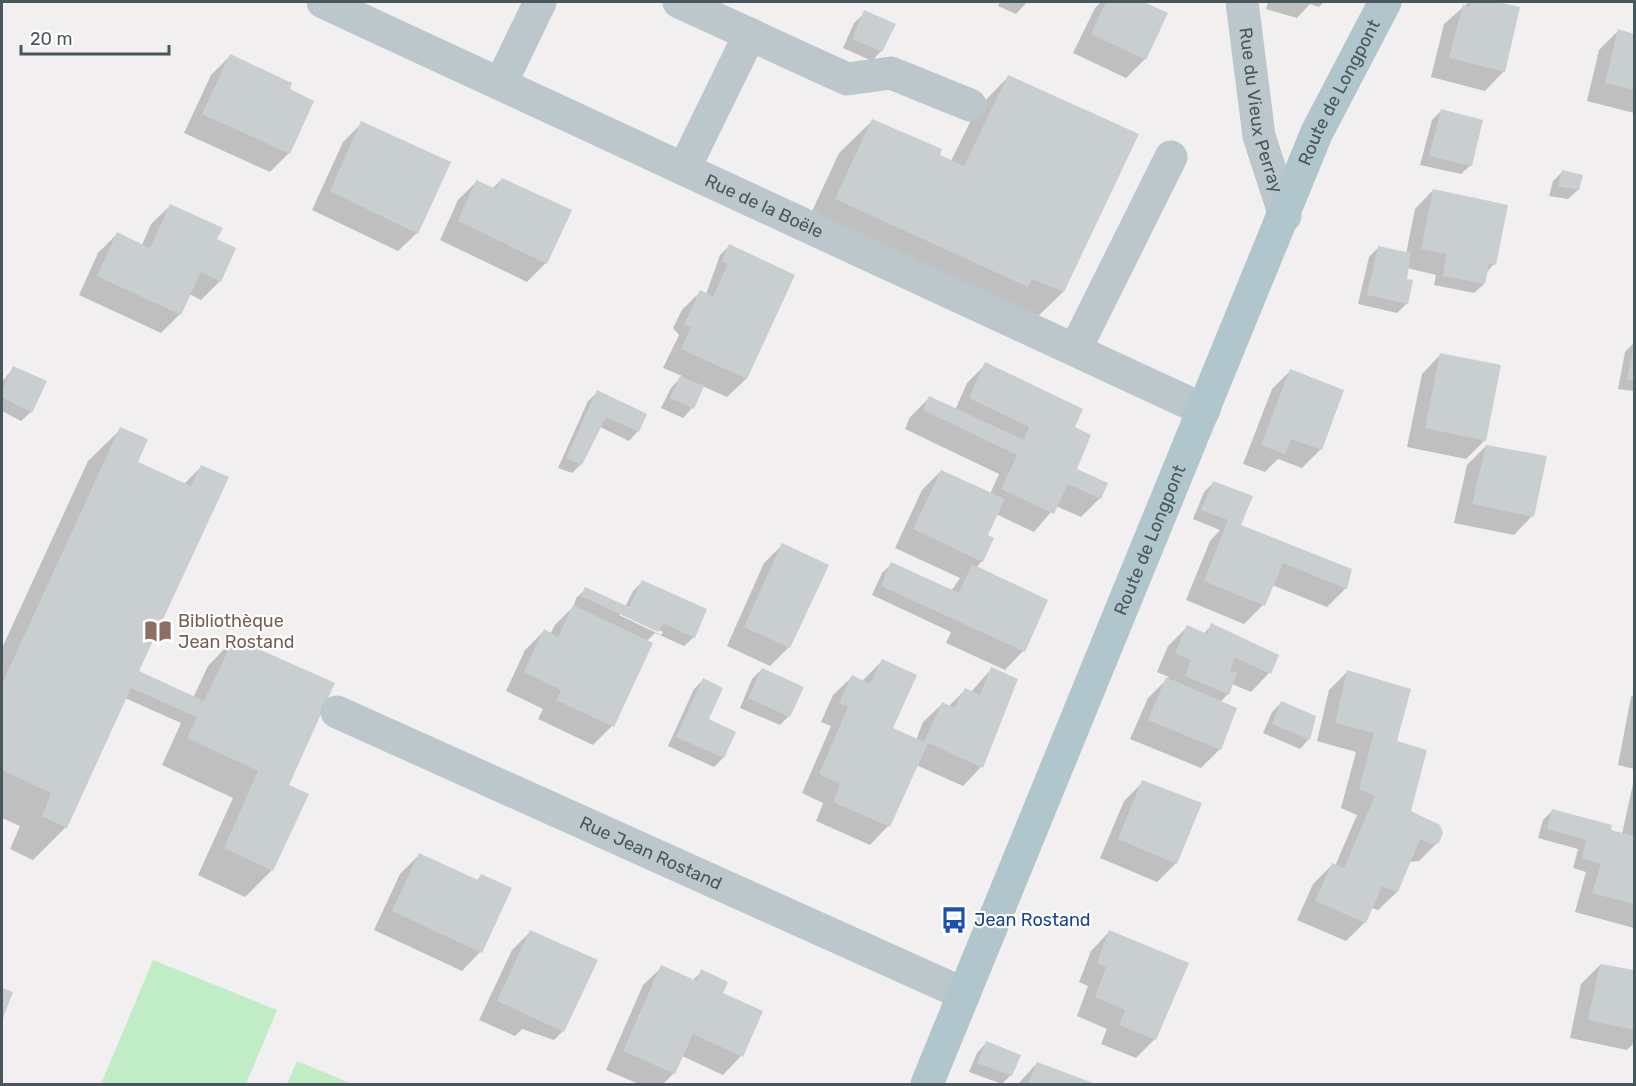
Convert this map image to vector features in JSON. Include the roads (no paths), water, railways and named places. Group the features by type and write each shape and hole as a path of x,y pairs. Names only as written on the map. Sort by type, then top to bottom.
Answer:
{"main road":[{"name":"Route de Longpont","path":"927,1084 1238,323 1285,216 1317,132 1385,2"}],"street":[{"name":"Rue de la Boële","path":"324,2 1204,410"},
{"path":"501,83 540,2"},
{"path":"679,2 847,79 891,73 970,105"},
{"name":"Rue du Vieux Perray","path":"1242,2 1259,136 1285,216"},
{"path":"684,169 750,34"},
{"path":"1075,350 1171,157"},
{"name":"Rue Jean Rostand","path":"338,712 964,994"}],"place":[{"name":"Bibliothèque Jean Rostand","path":"158,631"},
{"name":"Jean Rostand","path":"954,920"}]}
